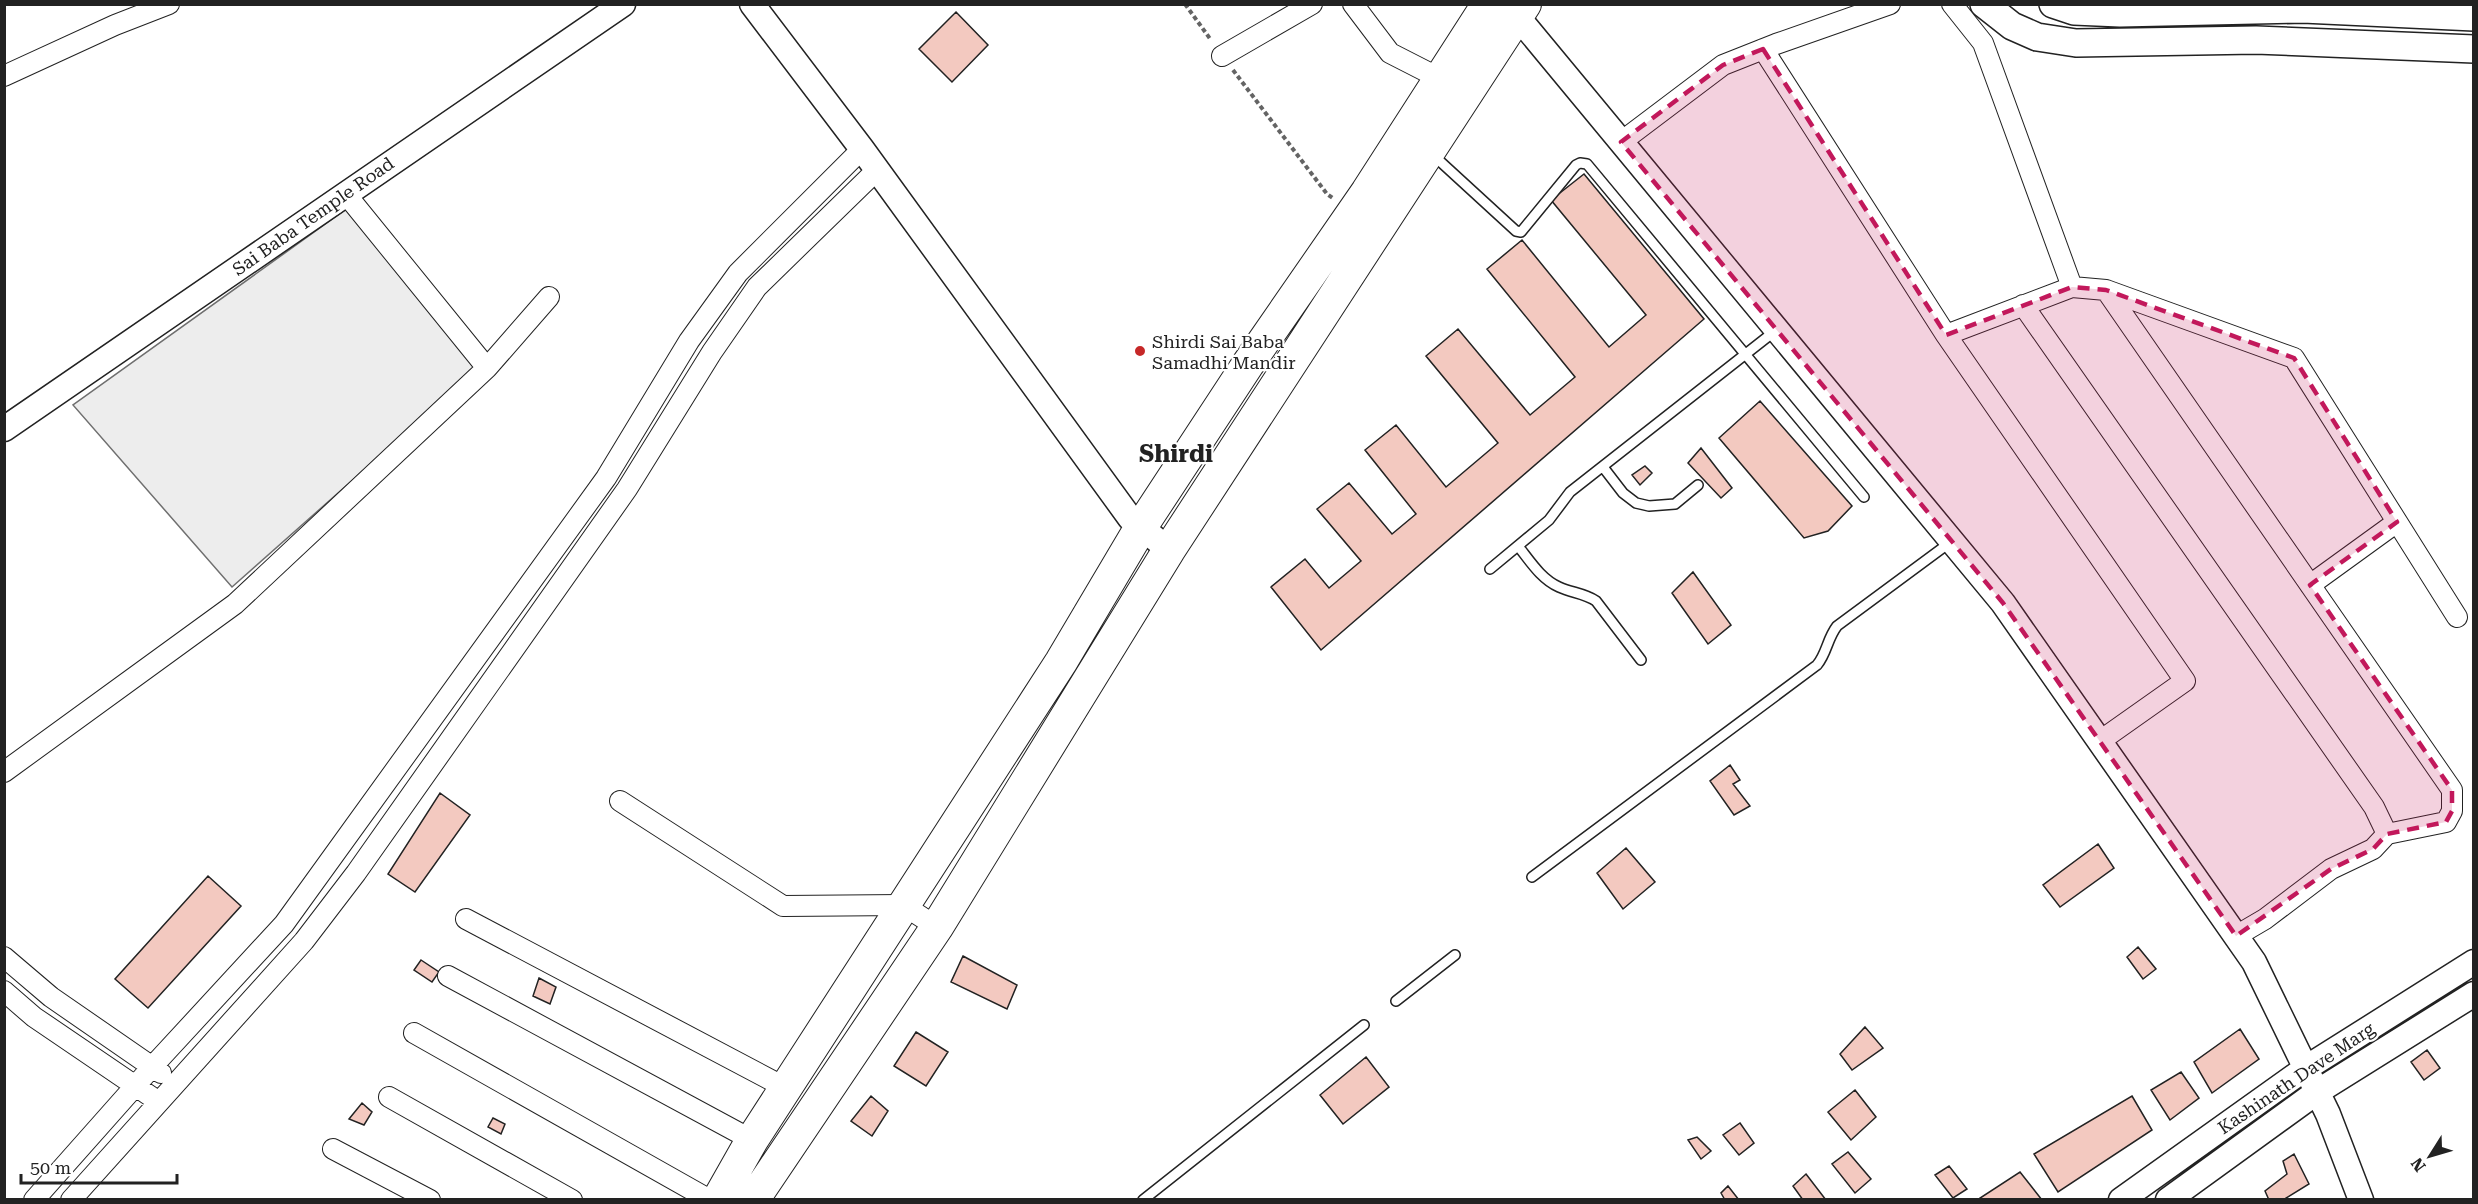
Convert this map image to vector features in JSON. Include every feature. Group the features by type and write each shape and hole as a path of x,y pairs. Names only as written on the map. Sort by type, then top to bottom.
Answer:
{"highway":[{"path":"718,1200 752,1140 1061,662 1141,527 1488,4"},
{"path":"753,1200 937,927 1169,550 1428,151 1516,8"}],"main road":[{"path":"1984,4 2012,26 2037,37 2076,43 2256,40 2474,49"},
{"path":"2054,4 2074,11 2120,13 2303,7 2474,17"}],"street":[{"path":"4,76 115,25 169,4"},
{"name":"Sai Baba Temple Road","path":"4,429 623,4"},
{"path":"752,4 862,149 1130,519 1169,550"},
{"path":"1353,4 1390,53 1439,78"},
{"path":"1621,142 1723,65 1890,4"},
{"path":"1952,4 1983,43 2072,287"},
{"path":"1222,56 1307,6"},
{"path":"2303,7 2308,42"},
{"path":"1516,8 1621,142 2004,603 2254,962 2328,1114 2361,1200"},
{"path":"1763,49 1946,335 2185,681 2100,741"},
{"path":"34,1200 152,1067 285,924 606,478 689,341 738,273 862,149"},
{"path":"71,1200 304,941 356,873 627,489 712,352 757,287 877,170"},
{"path":"345,193 487,368"},
{"path":"1946,335 2072,287 2106,290 2294,358 2457,616"},
{"path":"2106,290 2452,790 2452,812 2446,822 2387,834 2373,849 2331,869 2265,919 2236,936"},
{"path":"4,772 235,603 487,368 549,297"},
{"path":"2023,306 2374,807 2387,834"},
{"path":"2310,585 2397,522"},
{"path":"620,801 783,906 903,905 937,927"},
{"path":"466,919 786,1088"},
{"path":"4,957 51,998 177,1083"},
{"name":"Kashinath Dave Marg","path":"2121,1200 2306,1068 2474,962"},
{"path":"448,976 752,1140"},
{"path":"4,991 34,1017 159,1102"},
{"name":"Kashinath Dave Marg","path":"2168,1200 2317,1092 2474,994"},
{"path":"414,1033 710,1200"},
{"path":"389,1097 572,1200"},
{"path":"333,1149 430,1200"}],"lane":[{"path":"1428,151 1516,231 1521,232 1576,165 1587,164 1864,497"},
{"path":"1490,569 1549,520 1570,492 1777,330"},
{"path":"1603,467 1623,494 1636,503 1649,506 1675,504 1698,485"},
{"path":"1532,877 1817,665 1825,655 1828,638 1837,626 1953,541"},
{"path":"1518,546 1549,582 1562,589 1587,595 1596,601 1641,660"},
{"path":"1395,1001 1455,955"},
{"path":"1143,1200 1364,1025"}],"path":[{"path":"1185,4 1327,194 1352,212"}],"highlighted area":[{"path":"1763,49 1946,335 2072,287 2106,290 2294,358 2397,522 2310,585 2452,790 2452,811 2446,822 2387,834 2373,849 2331,869 2236,936 2003,603 1621,142 1723,65"}],"shaded area":[{"path":"349,207 478,369 232,587 73,405"}],"building":[{"path":"956,12 988,45 952,82 919,49"},
{"path":"1584,174 1704,319 1321,650 1271,587 1305,559 1329,588 1361,561 1317,509 1349,483 1392,534 1416,514 1365,450 1396,425 1446,487 1498,443 1426,356 1458,329 1530,415 1575,377 1487,269 1522,240 1609,347 1646,315 1551,200"},
{"path":"1760,401 1852,506 1828,531 1804,538 1719,438"},
{"path":"1701,448 1732,488 1721,498 1688,463"},
{"path":"1645,466 1652,473 1640,485 1632,475"},
{"path":"1693,572 1731,625 1708,644 1672,593"},
{"path":"1730,765 1740,780 1733,784 1750,806 1734,815 1710,781"},
{"path":"440,793 470,815 415,892 388,874"},
{"path":"2098,844 2114,868 2060,907 2043,885"},
{"path":"1626,848 1655,882 1623,909 1597,873"},
{"path":"208,876 241,906 148,1008 115,979"},
{"path":"2138,947 2156,969 2143,979 2127,957"},
{"path":"963,956 1017,985 1007,1009 951,982"},
{"path":"421,960 439,972 432,982 414,970"},
{"path":"539,978 556,987 550,1004 533,996"},
{"path":"1865,1027 1883,1048 1852,1070 1840,1054"},
{"path":"2240,1029 2259,1059 2212,1093 2194,1062"},
{"path":"916,1032 948,1052 926,1086 894,1066"},
{"path":"2427,1050 2440,1068 2424,1080 2411,1062"},
{"path":"1366,1057 1389,1087 1343,1124 1320,1095"},
{"path":"2181,1072 2199,1098 2170,1120 2151,1090"},
{"path":"1855,1090 1876,1117 1851,1140 1828,1112"},
{"path":"871,1096 888,1111 872,1136 851,1121"},
{"path":"2132,1096 2152,1130 2058,1192 2034,1154"},
{"path":"362,1103 372,1112 364,1125 349,1119"},
{"path":"493,1118 505,1124 501,1134 488,1127"},
{"path":"1740,1123 1754,1143 1739,1155 1723,1135"},
{"path":"1697,1137 1711,1151 1701,1159 1688,1140"},
{"path":"1848,1152 1871,1179 1855,1193 1832,1164"},
{"path":"2294,1154 2309,1184 2283,1200 2269,1200 2265,1191 2287,1174 2283,1161"},
{"path":"1949,1166 1967,1189 1953,1198 1935,1175"},
{"path":"2020,1172 2042,1200 1977,1200"},
{"path":"1806,1174 1826,1200 1803,1200 1793,1186"},
{"path":"1728,1186 1739,1200 1725,1200 1721,1193"}],"place":[{"name":"Shirdi Sai Baba Samadhi Mandir","path":"1140,351"}],"district":[{"name":"Shirdi","path":"1176,454"}]}
